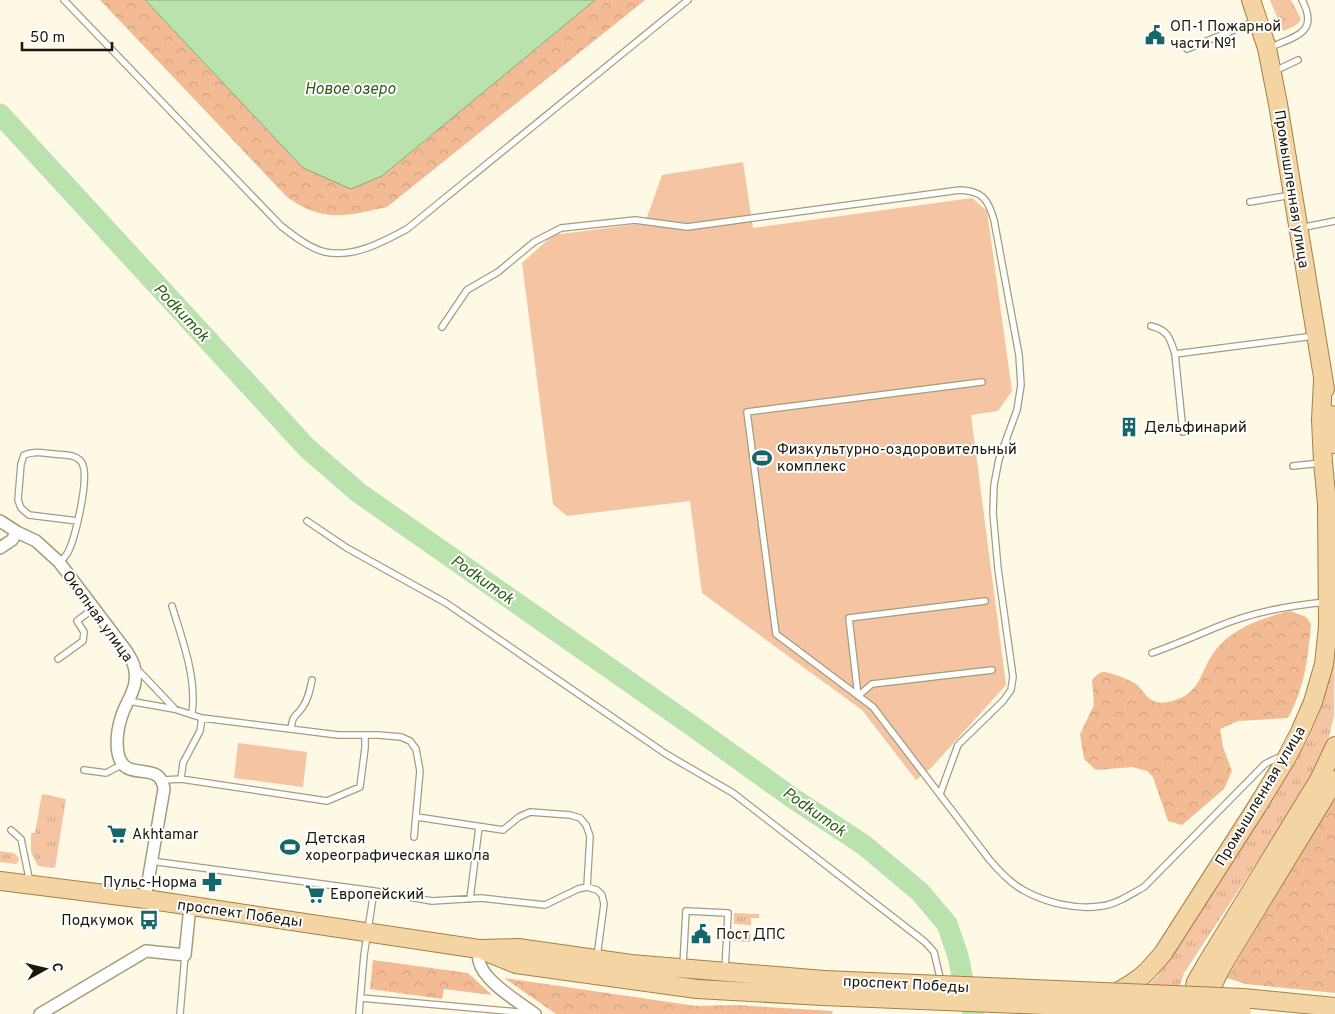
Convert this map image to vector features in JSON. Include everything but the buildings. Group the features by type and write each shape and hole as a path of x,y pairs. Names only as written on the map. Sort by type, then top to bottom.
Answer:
{"main road":[{"name":"Промышленная улица","path":"1251,0 1267,48 1335,444"},
{"name":"Промышленная улица","path":"1117,992 1138,981 1150,970 1164,952 1286,759 1313,702 1324,664 1328,627 1327,504 1321,420 1323,380"},
{"path":"1327,504 1335,556"},
{"path":"1189,1014 1190,1001 1200,976 1319,780 1335,746"},
{"path":"1206,1014 1210,993 1222,966 1335,780"},
{"name":"проспект Победы","path":"0,881 145,899 479,949 518,948 596,959 724,972 824,988 1245,1009 1335,1007"},
{"name":"проспект Победы","path":"479,949 516,964 697,989 824,988 1117,992 1245,1009"}],"street":[{"name":"Окопная улица","path":"0,521 36,541 59,562 127,652 134,666 135,685 121,717 118,734 118,753 123,764"},
{"path":"0,548 12,540 17,532"},
{"path":"123,764 134,771 156,774 163,780 164,790 145,899"},
{"path":"40,1014 146,951 185,955 190,906"},
{"path":"479,949 479,961 485,973 494,983 535,1014"}],"lane":[{"path":"64,0 281,226 296,237 325,252 349,253 369,248 407,229 688,0"},
{"path":"1267,48 1303,32 1309,23 1308,12 1302,0"},
{"path":"1187,49 1258,20"},
{"path":"1271,70 1279,69 1298,60"},
{"path":"442,327 467,290 498,272 534,242 561,228 635,220 687,227 960,190 972,191 984,198 994,220 1019,355 1021,385 1017,410 999,459 994,484 993,513 998,569 1013,677 1010,690 1004,701 958,745 940,794"},
{"path":"1250,202 1293,195"},
{"path":"1298,229 1335,221"},
{"path":"1151,326 1162,329 1171,340 1175,354 1183,432"},
{"path":"1175,354 1316,335"},
{"path":"982,382 746,412 776,634 873,707 989,860 1004,876 1023,890 1058,904 1080,907 1103,906 1126,898 1144,887 1265,764 1277,758 1286,759"},
{"path":"59,562 68,553 78,521 81,511 85,472 82,462 76,457 33,452 24,455 21,464 18,500 20,508 28,515 78,521"},
{"path":"1293,466 1323,462"},
{"path":"307,521 347,548 446,603 666,754 734,793 925,942 934,952 941,980 941,988"},
{"path":"858,696 849,618 985,601"},
{"path":"1152,653 1180,644 1247,616 1281,607 1328,602"},
{"path":"172,606 187,658 193,696 192,713"},
{"path":"58,659 83,641 84,632 77,622 94,608"},
{"path":"134,666 174,709"},
{"path":"858,696 872,684 992,670"},
{"path":"291,729 292,717 302,708 310,694 312,680"},
{"path":"129,701 192,713 202,718 338,735 401,737 410,741 416,749 420,771 414,837"},
{"path":"181,779 184,763 200,730 202,718"},
{"path":"163,780 181,779 328,801 360,786 365,735"},
{"path":"84,770 106,773 123,764"},
{"path":"417,817 503,830 519,817 530,812 570,815 580,818 586,825 590,836 587,887"},
{"path":"470,899 479,826"},
{"path":"11,830 21,839 30,885"},
{"path":"151,861 374,891 432,901 481,898 545,905 578,889 587,887 597,890 602,895 604,904 596,959"},
{"path":"359,1014 374,891"},
{"path":"682,969 686,910 728,913 724,972"},
{"path":"180,1014 185,955"},
{"path":"939,1005 941,996"},
{"path":"361,998 535,1014"}],"green space":[{"path":"100,0 145,0 303,168 382,176 595,0 645,0 387,207 360,213 336,215 312,211 287,197"},
{"path":"1270,0 1291,0 1301,19 1300,21 1294,27 1283,31"},
{"name":"Физкультурно-оздоровительный комплекс","path":"743,162 753,228 972,198 987,211 1012,391 998,411 971,415 1006,685 931,768 916,780 862,710 702,593 690,501 567,516 553,504 522,263 553,235 645,223 662,175"},
{"path":"1290,611 1306,617 1311,624 1307,661 1302,684 1288,718 1238,721 1220,729 1223,747 1232,771 1224,789 1182,825 1168,821 1153,777 1147,771 1132,767 1096,770 1084,759 1080,734 1094,705 1092,680 1098,674 1107,672 1131,681 1155,702 1175,700 1191,692 1199,681 1212,655 1227,638 1257,621"},
{"path":"1335,625 1334,716 1327,744 1313,777 1184,973 1176,998 1141,992 1157,977 1309,738 1329,681"},
{"path":"238,743 307,752 303,787 234,778"},
{"path":"42,794 66,799 55,868 38,866 31,852 31,833 35,833"},
{"path":"1335,798 1335,993 1246,984 1227,978"},
{"path":"0,851 14,853 19,858 18,862 16,864 0,862"},
{"path":"734,913 759,914 759,918 751,918 751,925 734,924"},
{"path":"734,930 751,930 750,942 733,941"},
{"path":"373,960 468,973 492,995 444,989 442,999 370,989"},
{"path":"504,978 696,1006 735,1005 833,1011 832,1014 556,1014"}],"water":[{"name":"Новое озеро","path":"145,0 595,0 382,176 351,189 303,168"}],"waterway":[{"name":"Podkumok","path":"0,114 307,448 359,493 794,799 864,845 920,892 947,924 958,956 966,994 974,1014"}],"place":[{"name":"ОП-1 Пожарной части №1","path":"1155,35"},
{"name":"Дельфинарий","path":"1129,427"},
{"name":"Физкультурно-оздоровительный комплекс","path":"762,458"},
{"name":"Akhtamar","path":"117,834"},
{"name":"Детская хореографическая школа","path":"290,847"},
{"name":"Пульс-Норма","path":"212,882"},
{"name":"Европейский","path":"315,894"},
{"name":"Подкумок","path":"149,920"},
{"name":"Пост ДПС","path":"701,934"}]}
